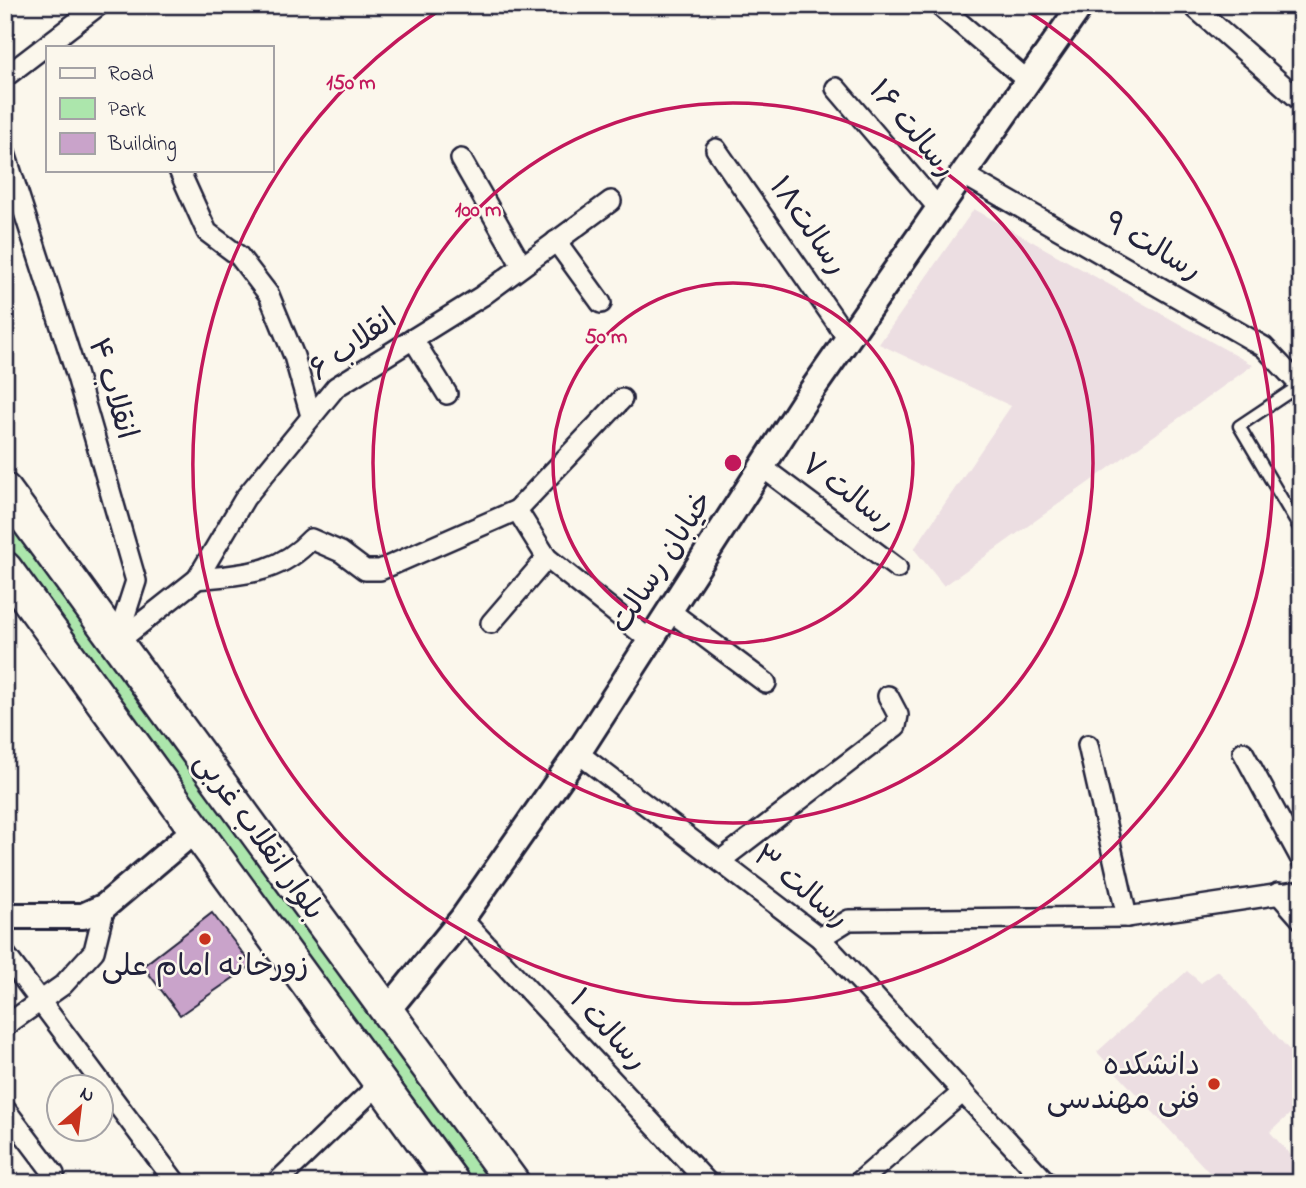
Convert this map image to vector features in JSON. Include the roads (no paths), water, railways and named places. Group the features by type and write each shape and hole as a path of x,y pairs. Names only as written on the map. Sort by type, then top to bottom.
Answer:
{"main road":[{"name":"بلوار انقلاب غربی","path":"5,490 513,1183"},
{"name":"بلوار انقلاب غربی","path":"5,568 453,1183"}],"street":[{"path":"5,77 99,5"},
{"name":"خیابان رسالت","path":"387,1011 462,919 578,753 762,467 848,339 940,211 1081,5"},
{"path":"1192,5 1301,101"},
{"path":"941,7 1028,81"},
{"name":"رسالت ۱۶","path":"836,88 940,211"},
{"name":"رسالت۱۸","path":"716,149 848,339"},
{"name":"انقلاب ۴","path":"5,153 76,373 136,581 116,643"},
{"path":"461,159 522,266"},
{"path":"181,172 207,232 239,256 269,295 294,356 311,416"},
{"name":"رسالت ۹","path":"964,175 1265,346 1300,385"},
{"name":"انقلاب ۶","path":"116,643 197,579 245,498 336,387 522,266 611,201"},
{"path":"556,242 601,303"},
{"path":"413,339 447,394"},
{"path":"197,579 276,567 300,551 311,539 341,552 365,570 380,570 517,510 622,399"},
{"name":"رسالت ۷","path":"762,467 897,568"},
{"path":"517,510 547,558 651,641"},
{"path":"491,623 547,558"},
{"path":"670,611 766,683"},
{"path":"720,861 895,726 898,715 888,696"},
{"path":"1088,745 1127,918"},
{"path":"1243,752 1301,859"},
{"name":"رسالت ۳","path":"578,753 820,939 1046,1183"},
{"path":"5,916 83,915 105,905 196,829"},
{"path":"820,939 849,920 1127,918 1301,891"},
{"path":"1278,893 1301,919"},
{"path":"5,1026 63,985 94,951 105,905"},
{"name":"رسالت ۱","path":"462,919 708,1183"},
{"path":"5,954 176,1183"},
{"path":"276,1183 380,1083"},
{"path":"858,1183 963,1092"},
{"path":"5,1109 54,1174"}],"lane":[{"path":"1300,385 1239,426 1301,531"}],"place":[{"name":"زورخانه امام علی","path":"205,939"},
{"name":"دانشکده فنی مهندسی","path":"1214,1084"}]}
